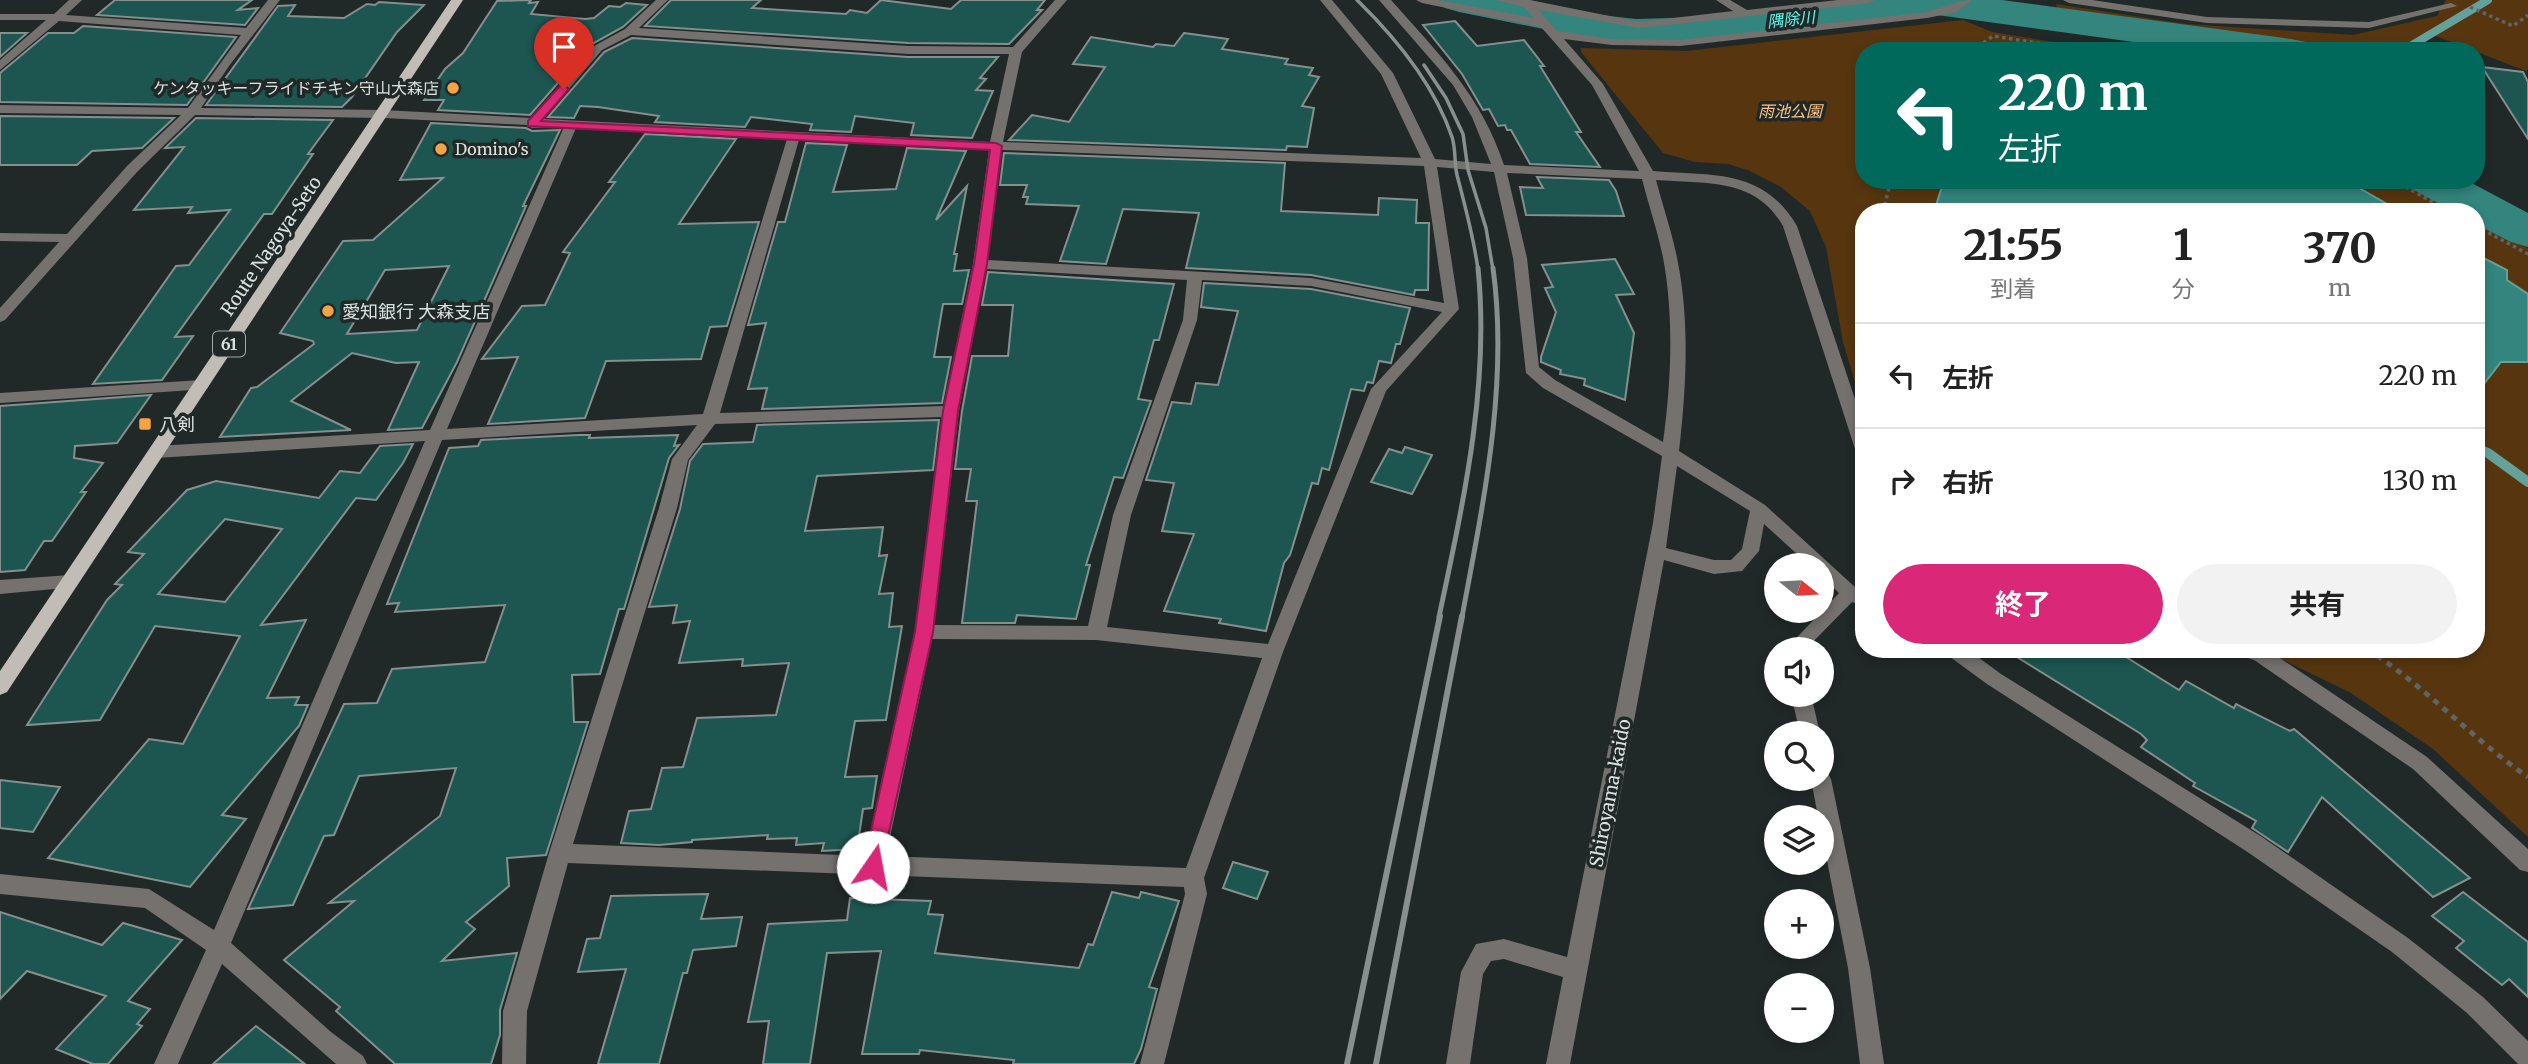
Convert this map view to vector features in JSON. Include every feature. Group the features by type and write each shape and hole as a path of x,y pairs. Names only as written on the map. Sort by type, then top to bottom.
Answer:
{"main road":[{"name":"Route Nagoya-Seto","path":"0,687 457,0"}],"street":[{"path":"0,66 76,0"},
{"path":"0,317 132,169 193,110 274,0"},
{"path":"532,124 598,48 629,31 662,0"},
{"path":"873,867 924,632 951,411 981,264 996,146 1016,51 1061,0"},
{"path":"1326,0 1387,73 1430,163 1452,309"},
{"path":"1385,0 1460,85 1501,168 1523,274 1531,369 1549,384 1670,453 1759,509 1807,553"},
{"path":"1422,0 1639,26 1869,0"},
{"path":"1502,0 1538,16 1612,42 1680,43 1927,15 1953,10 1966,0"},
{"path":"1722,0 1747,15"},
{"path":"2069,0 2207,20 2369,25 2451,6"},
{"name":"Shiroyama-kaido","path":"1538,16 1597,84 1648,175 1671,264 1677,339 1676,405 1662,523 1558,1064"},
{"path":"0,17 53,18 249,32"},
{"path":"629,31 908,50 1016,51"},
{"path":"0,110 383,114 532,124 996,146 1430,163 1734,182 1757,190 1779,207 1790,226 1855,425"},
{"path":"166,1064 571,126"},
{"path":"514,1064 515,1011 560,853 668,508 680,459 710,419 794,135"},
{"path":"0,237 71,238"},
{"path":"981,264 1311,282 1452,309"},
{"path":"1096,632 1122,515 1190,320 1195,275"},
{"path":"1152,1064 1165,1023 1196,894 1193,878 1274,652 1379,389 1452,309"},
{"path":"0,398 201,385"},
{"path":"156,452 710,419 951,411"},
{"path":"1656,552 1714,567 1736,566 1750,551 1759,509"},
{"path":"1834,577 1855,594"},
{"path":"0,587 70,582"},
{"path":"1809,637 1855,598"},
{"path":"924,632 1096,632 1274,652"},
{"path":"1965,658 1994,679 2254,844 2400,945 2475,1005 2528,1057"},
{"path":"2265,658 2420,763 2528,863"},
{"path":"1823,791 1859,968 1872,1064"},
{"path":"560,853 1193,878"},
{"path":"0,884 149,899 219,946 323,1040 355,1064"},
{"path":"1458,1064 1472,972 1484,951 1504,949 1576,970"}],"path":[{"path":"2482,13 2513,26 2528,15"},
{"path":"1985,42 1993,36 2031,42"},
{"path":"2409,189 2435,203"},
{"path":"2485,231 2528,254"},
{"path":"2380,658 2408,677 2501,758 2528,777"}],"green space":[{"path":"2446,0 2528,0 2528,69 2526,71 2485,55 2485,42 2451,42 2433,35 2410,42 2264,42 2188,36 2058,13 2056,4 2186,24 2353,35 2437,16"},
{"name":"雨池公園","path":"1963,20 1992,32 2054,42 1855,42 1855,189 2424,189 2449,203 1855,203 1855,383 1843,342 1826,247 1810,211 1781,187 1750,171 1728,164 1695,162 1663,153 1581,52 1581,48 1687,51"},
{"path":"2485,224 2528,248 2528,837 2433,749 2351,693 2279,658 2485,658"}],"water":[{"path":"1941,189 2361,189 2385,203 1937,203"},
{"path":"2485,259 2507,270 2507,280 2528,294 2528,362 2501,362 2485,382"}],"building":[{"path":"115,0 252,0 238,10 258,8 245,25 97,15"},
{"path":"531,0 529,3 538,2 531,14 585,19 594,18 609,6 620,7 626,3 647,5 623,27 592,44 530,115 438,110 444,100 424,100 445,69 463,53 497,1"},
{"path":"671,0 761,0 752,8 846,14 850,10 867,13 881,0 951,9 961,0 1045,0 1037,10 1042,10 1009,44 908,43 645,26"},
{"path":"379,2 424,5 397,32 352,97 342,107 206,105 278,6 295,5 288,16 344,18 367,4 375,5"},
{"path":"1455,21 1477,46 1524,40 1544,66 1540,66 1581,132 1576,132 1600,167 1530,164 1511,130 1507,130 1505,125 1498,126 1489,109 1483,110 1462,74 1423,25"},
{"path":"83,26 236,37 187,105 0,102 0,73 48,33 74,33"},
{"path":"0,33 27,33 0,57"},
{"path":"1184,33 1228,39 1222,49 1288,59 1285,64 1313,68 1309,75 1319,77 1302,106 1314,108 1307,147 1287,146 1286,150 1009,140 1032,115 1069,122 1105,67 1073,64 1091,37 1153,47 1156,44 1174,46"},
{"path":"632,38 908,57 998,57 980,78 986,79 976,90 993,91 972,138 911,135 914,123 855,116 851,132 810,130 812,124 751,117 745,127 655,122 659,116 580,106 574,118 548,117 604,52"},
{"path":"2485,67 2523,72 2528,82 2528,139 2485,72"},
{"path":"0,116 174,118 142,148 92,151 77,165 0,165"},
{"path":"196,118 333,120 308,154 313,154 272,214 264,214 175,337 193,336 162,380 93,384 176,266 189,265 230,210 188,213 192,207 134,210 184,147 165,148"},
{"path":"431,123 526,128 532,131 560,130 523,206 526,206 457,362 422,428 388,430 419,362 396,363 352,353 291,401 351,430 220,437 251,388 257,387 314,344 313,341 280,333 343,241 373,240 443,178 400,180","holes":["449,266 417,330 347,334 385,270"]},
{"path":"645,134 736,139 679,224 759,222 727,326 710,327 701,359 606,361 585,418 488,424 518,357 482,359 522,306 545,305 570,253 563,252 615,182 609,182"},
{"path":"806,143 847,145 833,192 896,189 907,148 966,151 936,220 967,186 954,254 957,254 954,271 969,270 962,304 943,304 934,357 951,357 942,403 762,409 767,388 748,389 766,323 748,325 778,222 785,222"},
{"path":"1004,153 1285,163 1281,211 1378,215 1379,198 1417,200 1416,223 1429,223 1428,290 1415,290 1414,295 1311,275 1186,268 1199,213 1123,209 1106,264 1060,261 1079,206 1026,204 1028,197 1023,197 1027,185 1000,185"},
{"path":"1537,177 1609,180 1616,191 1624,216 1526,215 1520,187 1543,188"},
{"path":"1615,259 1634,294 1616,295 1634,333 1625,400 1584,385 1585,379 1560,374 1561,370 1541,362 1556,312 1545,288 1553,287 1542,265"},
{"path":"988,272 1174,284 1159,340 1154,340 1138,399 1151,401 1123,478 1114,477 1086,565 1090,565 1076,619 1017,615 1015,623 962,623 977,501 966,501 971,469 955,469 962,411 972,356 1008,356 1013,305 982,305"},
{"path":"1204,283 1311,289 1410,308 1400,344 1396,344 1391,363 1379,361 1373,383 1367,382 1364,391 1351,389 1329,470 1322,468 1318,484 1312,483 1290,555 1284,563 1266,631 1219,623 1221,619 1164,611 1194,534 1162,531 1174,483 1146,480 1172,402 1191,404 1196,383 1218,385 1238,311 1201,307"},
{"path":"151,395 117,443 75,446 74,458 103,463 81,492 86,492 52,541 44,541 25,570 0,572 0,406"},
{"path":"939,420 933,470 817,476 805,531 883,527 879,556 887,555 879,594 893,593 889,627 902,626 886,720 855,721 845,777 877,776 872,808 863,809 857,849 822,851 824,843 796,845 797,838 767,839 768,835 659,845 621,843 629,811 651,809 662,768 683,767 697,718 776,715 789,663 742,666 743,659 679,663 690,621 673,623 677,605 649,607 680,509 690,461 703,444 753,442 757,425"},
{"path":"590,435 589,438 678,435 674,446 679,445 669,458 624,609 619,609 600,674 572,675 574,722 588,722 546,855 507,858 509,886 466,922 475,929 442,961 517,953 500,1010 500,1035 491,1064 395,1064 336,1011 340,1007 284,960 354,901 329,903 440,816 456,768 359,776 334,835 324,836 293,905 248,909 344,704 377,703 392,669 485,662 505,605 395,612 399,603 387,604 449,448 478,446 481,440"},
{"path":"413,444 403,463 376,500 356,498 261,625 306,620 267,698 299,697 295,705 308,705 299,726 222,815 246,819 190,887 48,858 149,739 183,744 240,636 155,626 100,720 27,725 107,600 122,585 115,584 144,554 128,552 187,490 216,481 319,498 340,471 360,473 380,446","holes":["225,519 282,529 225,602 158,594"]},
{"path":"1405,447 1432,455 1412,494 1371,482 1389,449 1402,453"},
{"path":"2019,658 2127,658 2179,690 2186,681 2234,708 2236,704 2290,731 2294,729 2470,878 2433,897 2322,797 2288,852 2252,828 2256,821 2193,786 2195,783 2141,747 2147,740"},
{"path":"0,780 60,787 33,832 0,828"},
{"path":"1233,862 1268,872 1257,899 1223,888"},
{"path":"1112,892 1139,898 1141,892 1179,901 1149,987 1157,989 1141,1049 1134,1064 1013,1064 1014,1060 920,1050 919,1054 862,1054 881,951 827,953 810,1064 763,1064 769,1021 748,1022 768,924 847,920 850,898 931,901 928,914 943,915 935,953 1079,968 1088,944 1093,945"},
{"path":"2463,892 2528,942 2528,997 2509,979 2502,985 2456,948 2464,941 2432,916"},
{"path":"708,894 701,919 742,917 736,946 693,950 687,973 683,973 659,1064 598,1064 626,969 578,972 587,939 600,938 611,896"},
{"path":"0,912 102,945 123,923 182,940 128,1001 150,1009 137,1024 142,1026 108,1064 93,1064 56,1049 106,996 27,971 0,999"},
{"path":"256,1026 305,1064 213,1064"}],"waterway":[{"name":"隅除川","path":"1459,0 1583,25 1636,31 1705,29 1937,3 2225,42"},
{"path":"2417,42 2488,0"},
{"name":"隅除川","path":"2447,189 2473,203"},
{"name":"隅除川","path":"2485,209 2528,232"},
{"path":"2485,452 2528,482"}],"railway":[{"path":"1357,0 1413,63 1444,117 1453,142 1457,175 1478,270"},
{"path":"1424,65 1446,98 1463,134 1468,170 1486,228 1493,270"},
{"path":"1439,617 1465,488 1477,400 1481,312 1478,268"},
{"path":"1462,617 1485,488 1496,400 1498,356 1493,268"},
{"path":"1347,1064 1440,616"},
{"path":"1376,1064 1462,616"}],"place":[{"name":"ケンタッキーフライドチキン守山大森店","path":"453,88"},
{"name":"Domino's","path":"441,149"},
{"name":"愛知銀行 大森支店","path":"328,311"},
{"name":"八剣","path":"145,424"}],"route":[{"path":"564,89 532,124 996,146 981,264 951,411 924,632 873,867"}]}
